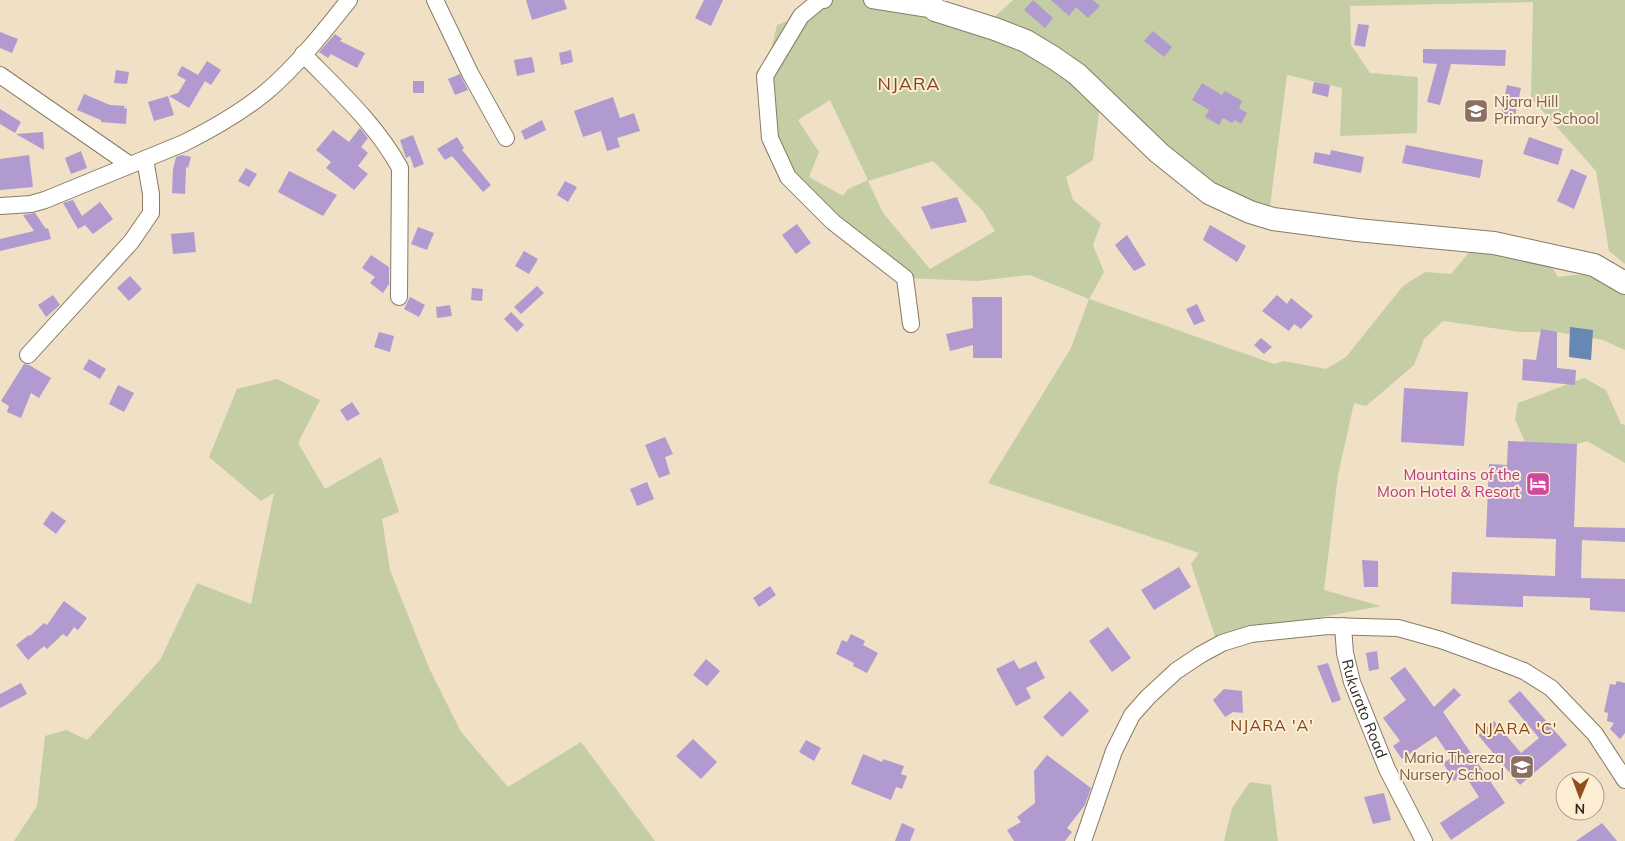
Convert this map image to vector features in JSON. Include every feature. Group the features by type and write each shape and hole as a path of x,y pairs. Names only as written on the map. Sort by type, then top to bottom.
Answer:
{"main road":[{"path":"932,5 1026,41 1054,58 1077,74 1159,153 1209,193 1250,212 1273,220 1494,243 1594,265 1625,282"}],"street":[{"path":"0,208 45,200 184,143 206,132 265,94 303,54 349,0"},
{"path":"435,0 470,74 506,138"},
{"path":"824,0 819,1 801,16 765,76 770,138 788,177 832,222 905,278 911,324"},
{"path":"872,0 932,5"},
{"path":"303,54 374,130 391,151 400,168 399,297"},
{"path":"0,74 137,162 151,194 151,213 131,242 28,355"},
{"path":"1083,841 1114,752 1132,715 1176,671 1222,643 1251,634 1328,626 1398,628 1441,640 1524,671 1551,688 1578,715 1594,734 1625,780"},
{"name":"Rukurato Road","path":"1343,626 1345,653 1352,682 1387,769 1424,841"}],"green space":[{"path":"824,0 872,0 966,19 1101,97 1093,160 1066,177 1073,200 1101,223 1093,245 1104,272 1089,299 1030,275 977,281 905,278 788,177 770,138 765,76 777,25 801,16","holes":["830,100 868,180 848,189 843,196 809,177 819,152 798,120","933,161 982,210 995,231 930,269 883,213 868,181"]},
{"path":"1013,0 1625,0 1625,264 1609,251 1596,171 1531,98 1533,2 1350,6 1351,45 1370,73 1418,77 1417,133 1340,136 1342,88 1287,75 1270,206 1244,198 1203,178 1094,77 991,20"},
{"path":"1472,249 1543,254 1558,277 1591,273 1625,293 1625,350 1603,340 1557,332 1520,332 1443,321 1424,339 1414,365 1366,406 1354,403 1338,475 1324,590 1381,606 1236,633 1217,642 1191,564 1199,553 988,483 1071,348 1089,299 1274,364 1284,361 1326,369 1346,357 1403,286 1425,272 1451,274"},
{"path":"1584,378 1606,390 1621,424 1625,425 1625,463 1587,441 1564,448 1525,442 1515,419 1518,403"},
{"path":"277,379 320,400 298,443 325,489 381,457 399,512 382,519 390,570 429,668 461,732 508,787 581,742 655,841 14,841 37,806 45,736 66,730 87,740 160,660 197,583 251,604 274,493 261,501 209,457 237,389"},
{"path":"1250,782 1271,785 1278,841 1224,841 1232,808"}],"water":[{"path":"1570,327 1593,330 1591,360 1569,357"}],"building":[{"path":"526,0 564,0 567,9 532,20"},
{"path":"704,0 723,0 711,26 695,18"},
{"path":"1033,0 1053,18 1045,28 1024,10"},
{"path":"1051,0 1093,0 1100,6 1088,18 1076,7 1069,16"},
{"path":"1358,24 1369,25 1365,47 1354,45"},
{"path":"1153,31 1172,47 1164,57 1144,41"},
{"path":"0,32 18,39 12,53 0,48"},
{"path":"335,34 342,39 340,41 365,53 357,68 331,54 328,58 319,52"},
{"path":"1423,49 1506,50 1505,66 1451,64 1440,105 1427,102 1437,64 1423,63"},
{"path":"571,50 573,62 561,65 559,53"},
{"path":"532,57 535,72 517,76 514,60"},
{"path":"207,61 221,70 211,85 205,81 189,108 169,96 178,93 186,80 177,75 182,66 198,75"},
{"path":"116,70 129,72 127,84 114,83"},
{"path":"460,74 468,90 455,95 448,79"},
{"path":"413,81 424,81 424,93 413,93"},
{"path":"1314,82 1330,85 1328,97 1312,93"},
{"path":"1202,83 1222,95 1225,91 1242,101 1239,108 1247,113 1241,124 1235,120 1232,123 1223,118 1219,125 1205,117 1209,110 1192,100"},
{"path":"1507,85 1521,88 1515,116 1501,114"},
{"path":"84,94 110,105 125,106 124,109 127,108 126,124 101,122 101,120 77,110"},
{"path":"168,96 174,115 154,121 148,102"},
{"path":"613,97 620,118 634,113 640,131 617,138 620,147 607,151 601,131 583,137 574,111"},
{"path":"0,109 21,122 15,133 0,124"},
{"path":"542,120 546,130 525,140 521,131"},
{"path":"360,128 368,138 361,147 368,153 358,166 368,174 354,190 326,168 331,162 316,150 333,130 349,142"},
{"path":"43,132 44,150 16,134"},
{"path":"413,135 424,164 414,168 410,156 406,158 400,140"},
{"path":"457,137 464,148 462,150 491,185 483,192 452,156 445,160 437,149"},
{"path":"1529,137 1563,149 1558,165 1523,154"},
{"path":"1406,145 1483,160 1480,178 1402,163"},
{"path":"1331,150 1364,157 1361,173 1313,163 1315,152 1330,155"},
{"path":"81,151 87,168 71,174 65,158"},
{"path":"29,155 33,187 0,190 0,159"},
{"path":"182,155 191,157 188,168 186,167 185,194 172,193 173,169 176,157"},
{"path":"246,168 257,174 249,187 238,181"},
{"path":"1571,169 1587,176 1574,209 1557,201"},
{"path":"289,171 337,195 323,216 278,192"},
{"path":"565,181 577,187 568,202 557,195"},
{"path":"957,197 967,222 931,229 921,207"},
{"path":"73,200 82,216 100,202 113,219 93,234 85,225 78,229 63,203"},
{"path":"35,213 46,229 48,228 51,239 0,251 0,239 34,231 23,215"},
{"path":"797,224 811,243 796,254 782,235"},
{"path":"1210,225 1246,246 1237,262 1203,240"},
{"path":"418,227 434,233 427,250 411,244"},
{"path":"194,232 196,252 173,254 171,234"},
{"path":"1127,235 1146,265 1134,271 1115,245"},
{"path":"524,251 538,259 529,274 515,266"},
{"path":"371,255 389,267 389,284 383,293 370,283 375,277 362,268"},
{"path":"130,276 142,289 129,301 117,288"},
{"path":"537,286 544,293 521,314 514,307"},
{"path":"472,288 483,289 482,301 471,300"},
{"path":"53,295 60,305 46,317 38,305"},
{"path":"1277,295 1287,304 1291,298 1313,316 1301,329 1294,324 1289,331 1262,311"},
{"path":"410,297 425,305 419,317 404,309"},
{"path":"972,297 1002,297 1002,358 973,358 973,345 950,351 946,334 973,328"},
{"path":"1197,304 1205,321 1194,325 1186,309"},
{"path":"450,305 452,316 437,318 436,307"},
{"path":"511,312 524,325 517,332 504,319"},
{"path":"1541,329 1557,332 1557,368 1576,370 1575,385 1522,380 1523,359 1536,360"},
{"path":"379,332 394,336 390,352 374,347"},
{"path":"1261,338 1272,347 1264,354 1254,345"},
{"path":"89,359 106,369 100,379 83,369"},
{"path":"24,364 51,378 39,398 31,393 21,418 7,412 9,406 1,401"},
{"path":"118,385 134,393 124,412 109,404"},
{"path":"1404,388 1468,392 1464,446 1401,442"},
{"path":"352,402 360,414 347,421 340,410"},
{"path":"665,437 673,454 665,457 670,474 659,478 645,445"},
{"path":"1508,441 1577,444 1574,527 1625,528 1625,542 1582,540 1581,578 1625,579 1625,612 1590,610 1590,598 1523,596 1523,607 1451,604 1452,572 1555,576 1556,539 1486,537 1489,464 1507,465"},
{"path":"647,482 654,499 637,506 630,489"},
{"path":"52,511 66,521 56,534 43,524"},
{"path":"1362,560 1378,561 1378,587 1364,587"},
{"path":"1179,567 1191,587 1154,610 1141,590"},
{"path":"770,586 776,595 759,607 753,598"},
{"path":"64,601 87,618 78,630 74,627 67,637 63,634 47,649 44,646 28,660 16,645 30,636 44,623 47,625"},
{"path":"1108,627 1131,658 1112,672 1089,641"},
{"path":"851,634 865,641 863,645 878,653 867,673 853,666 854,663 836,654 842,640 847,642"},
{"path":"1377,651 1379,669 1369,671 1366,653"},
{"path":"706,659 720,671 707,686 693,675"},
{"path":"1014,660 1019,669 1036,661 1045,678 1026,688 1031,698 1016,706 996,669"},
{"path":"1328,663 1341,700 1332,703 1317,666"},
{"path":"1405,667 1434,707 1454,688 1461,695 1443,712 1505,803 1451,840 1440,823 1479,797 1464,774 1454,781 1443,763 1451,758 1436,736 1402,759 1393,746 1400,741 1383,718 1406,700 1390,678"},
{"path":"1617,681 1625,683 1625,733 1620,739 1610,729 1614,723 1607,721 1608,713 1604,712 1610,684 1615,685"},
{"path":"21,683 27,694 0,708 0,694"},
{"path":"1224,689 1242,691 1243,713 1233,712 1225,717 1213,700"},
{"path":"1070,691 1089,711 1062,737 1043,717"},
{"path":"1520,691 1567,745 1520,785 1478,735 1494,721 1521,753 1539,738 1508,701"},
{"path":"693,739 717,762 701,779 676,756"},
{"path":"806,740 821,748 814,761 799,752"},
{"path":"863,754 882,762 883,759 904,766 901,774 907,776 902,789 896,787 891,800 851,784"},
{"path":"1047,755 1091,788 1085,805 1067,828 1072,832 1065,841 1014,841 1007,830 1021,822 1017,817 1035,803 1034,771"},
{"path":"1384,793 1391,820 1373,824 1364,797"},
{"path":"902,823 915,829 910,841 895,841"},
{"path":"1602,823 1617,841 1576,841"}],"place":[{"name":"Njara Hill Primary School","path":"1476,111"},
{"name":"Mountains of the Moon Hotel & Resort","path":"1538,484"},
{"name":"Maria Thereza Nursery School","path":"1522,767"}],"district":[{"name":"NJARA","path":"909,84"},
{"name":"NJARA 'A'","path":"1272,725"},
{"name":"NJARA 'C'","path":"1516,728"}]}
